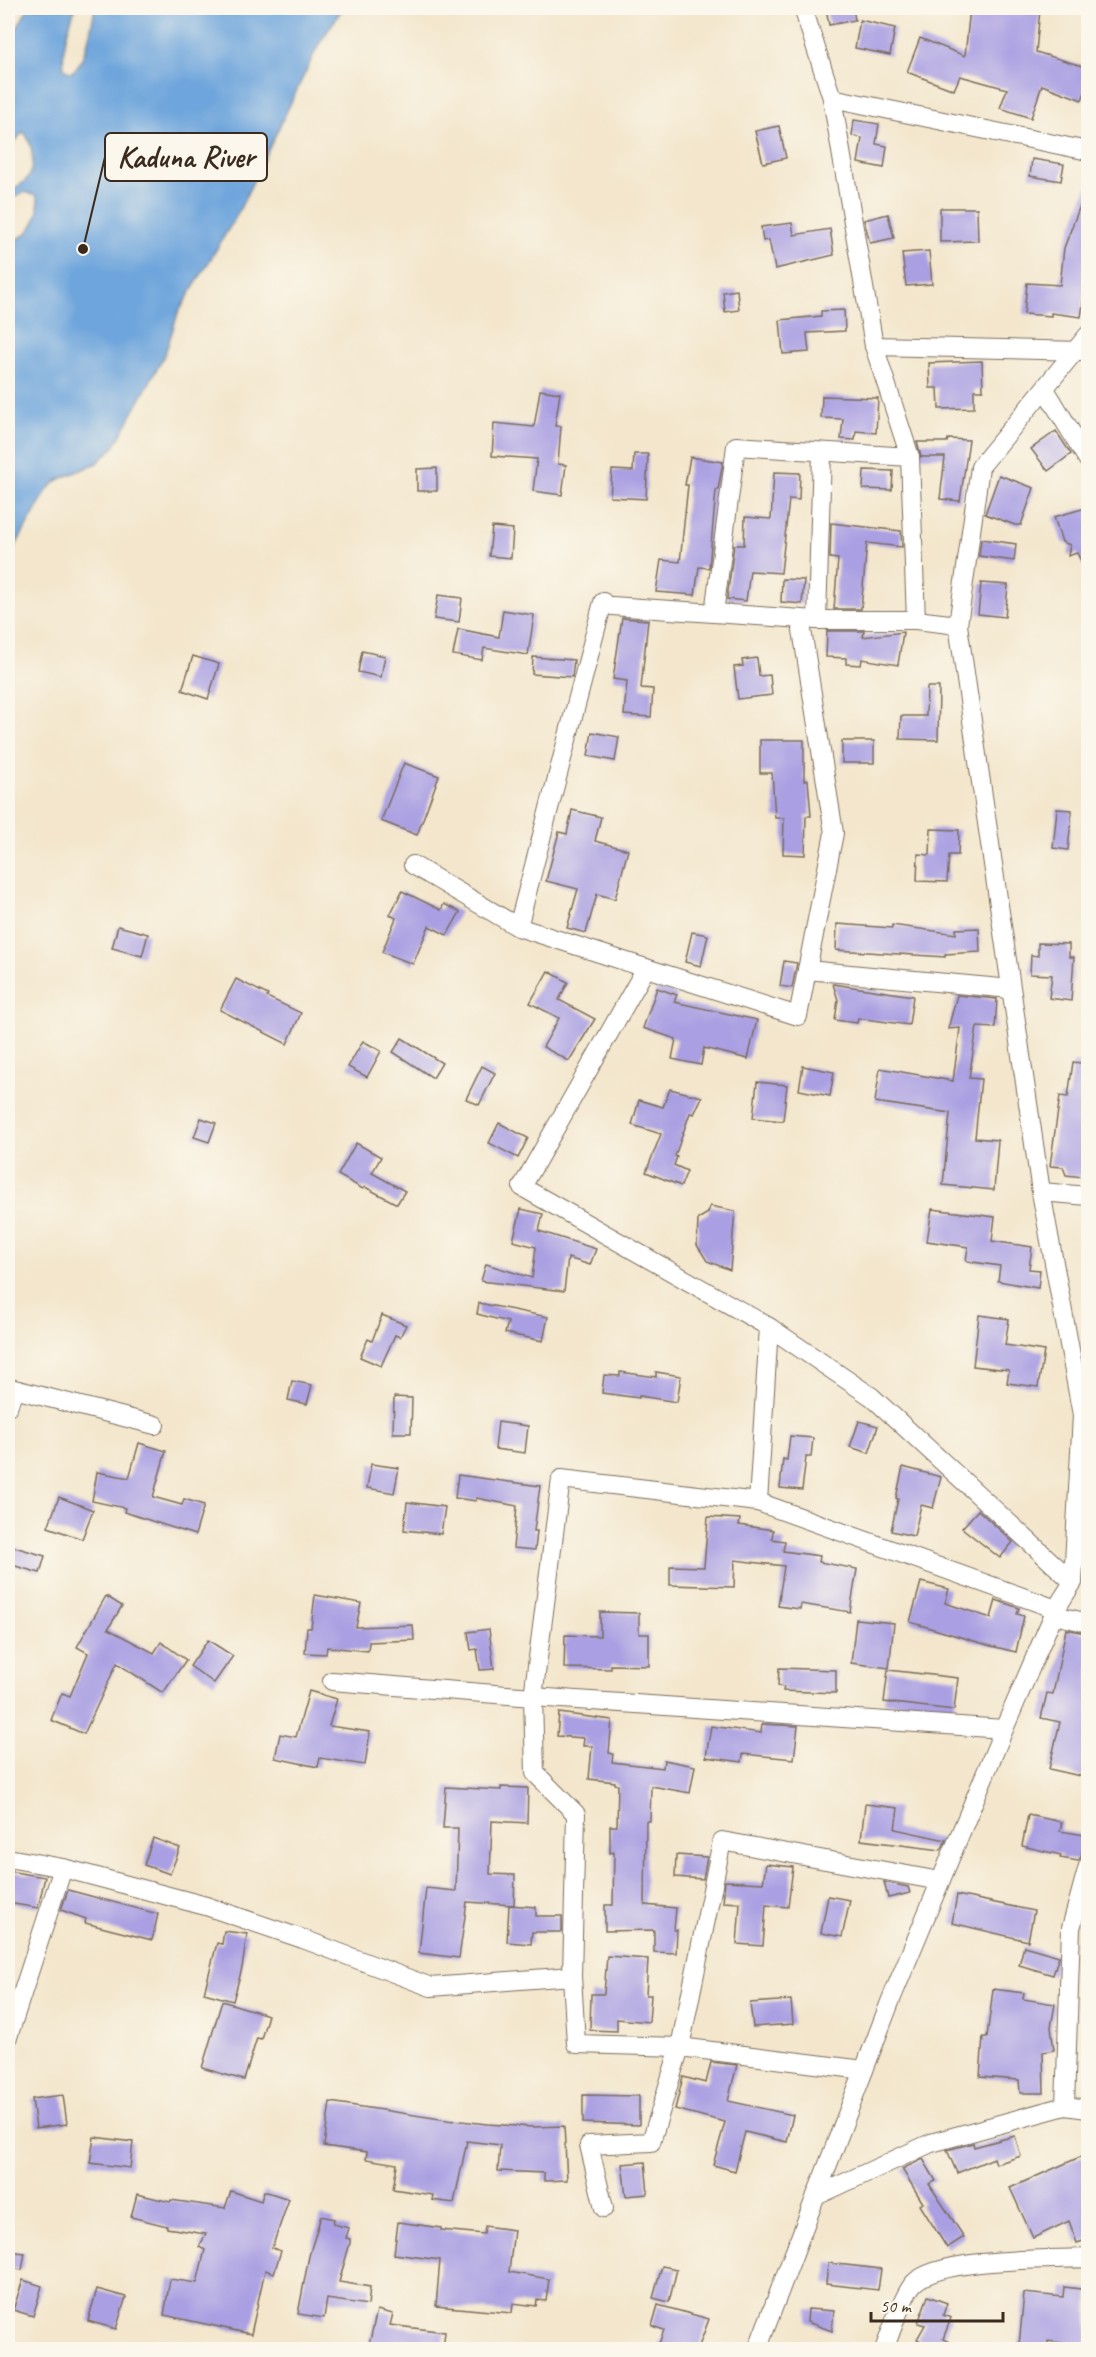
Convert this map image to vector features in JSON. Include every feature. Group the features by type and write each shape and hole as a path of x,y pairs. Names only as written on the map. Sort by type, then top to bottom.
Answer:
{"street":[{"path":"803,8 832,98 874,346 910,457 916,620"},
{"path":"832,98 1089,151"},
{"path":"757,2349 864,2070 940,1881 1056,1612 1073,1582 1082,1414 1041,1192 958,625 980,467 1045,389 1083,351 1089,335"},
{"path":"874,346 1083,351"},
{"path":"1045,389 1089,460"},
{"path":"714,613 736,446 910,457"},
{"path":"413,865 518,927 798,1017 834,833 809,625 822,452"},
{"path":"518,927 608,604 714,613 809,625 916,620 958,625"},
{"path":"646,968 522,1187 768,1327 872,1398 1073,1582"},
{"path":"807,970 1011,989"},
{"path":"1041,1192 1089,1196"},
{"path":"758,1502 768,1327"},
{"path":"8,1407 14,1389 154,1425"},
{"path":"864,2070 680,2047 576,2044 572,1976 576,1814 534,1773 533,1697 561,1479 758,1502 1089,1623"},
{"path":"332,1681 1004,1729"},
{"path":"604,2208 589,2145 651,2142 680,2047 722,1841 940,1881"},
{"path":"8,1858 63,1868 206,1906 303,1939 430,1987 572,1976"},
{"path":"1065,2106 1071,1928 1089,1866"},
{"path":"8,2037 63,1868"},
{"path":"816,2196 931,2143 1065,2106 1089,2109"},
{"path":"884,2349 912,2284 921,2276 935,2270 964,2264 1089,2258"}],"water":[{"path":"28,8 75,8 64,52 64,68 70,73 76,69 84,53 95,8 343,8 319,44 237,215 178,313 165,354 114,447 97,463 58,480 48,489 8,559 8,240 23,236 33,226 38,204 37,196 25,192 12,198 8,205 8,193 27,179 33,163 30,143 25,133 22,133 14,143 8,139 8,45"}],"building":[{"path":"826,8 853,8 855,20 829,25"},
{"path":"970,8 1040,9 1036,52 1089,68 1089,81 1082,100 1042,85 1031,118 1000,108 1007,89 960,76 954,90 907,72 920,38 965,56"},
{"path":"860,20 895,28 890,55 855,48"},
{"path":"854,120 879,124 876,144 887,146 884,168 858,163 862,138 852,136"},
{"path":"779,126 786,158 763,163 755,131"},
{"path":"1032,159 1064,164 1061,181 1030,176"},
{"path":"1087,187 1089,187 1089,291 1085,291 1081,317 1051,313 1051,316 1024,314 1027,283 1060,285 1064,248"},
{"path":"940,208 977,208 978,241 940,242"},
{"path":"888,214 894,238 870,243 864,220"},
{"path":"792,223 794,235 830,229 834,255 775,269 769,240 763,241 761,227"},
{"path":"929,251 932,284 906,286 902,253"},
{"path":"737,290 739,310 725,312 723,292"},
{"path":"844,310 845,331 807,333 809,352 783,354 780,320 821,316 821,311"},
{"path":"982,361 983,390 974,390 974,408 939,409 938,388 930,388 929,363"},
{"path":"540,390 560,393 555,426 561,426 558,464 566,465 562,495 533,491 537,459 492,456 494,423 534,427"},
{"path":"822,396 878,398 876,433 856,431 855,440 841,439 843,419 821,418"},
{"path":"1056,431 1071,454 1048,471 1031,449"},
{"path":"948,439 969,440 960,501 940,499 945,457 921,457 917,442 947,442"},
{"path":"634,454 648,454 646,499 610,497 612,470 633,471"},
{"path":"690,457 723,462 718,490 716,490 709,568 699,567 695,595 656,592 661,560 680,562 688,485 685,485"},
{"path":"437,468 437,491 417,491 417,469"},
{"path":"864,470 893,471 892,490 863,489"},
{"path":"774,472 800,473 799,500 789,499 781,573 750,571 746,601 727,599 734,545 744,545 745,517 771,519"},
{"path":"999,475 1034,488 1021,525 985,514"},
{"path":"1089,507 1089,577 1077,553 1068,556 1070,545 1062,542 1054,517"},
{"path":"831,523 901,531 902,547 867,543 861,609 834,609 838,559 830,558"},
{"path":"492,527 513,529 511,558 489,556"},
{"path":"981,539 1016,544 1014,561 979,556"},
{"path":"782,579 804,580 802,604 781,602"},
{"path":"981,583 1008,585 1005,617 978,614"},
{"path":"438,595 462,598 459,622 434,619"},
{"path":"503,610 534,615 528,655 484,648 482,660 453,655 458,629 499,637"},
{"path":"622,618 648,620 641,688 653,689 651,717 624,715 627,681 613,679"},
{"path":"827,631 864,631 863,637 903,632 898,665 862,659 861,665 846,664 846,658 826,657"},
{"path":"362,651 385,656 381,677 358,672"},
{"path":"193,656 219,664 208,699 182,690"},
{"path":"533,657 574,660 572,677 532,674"},
{"path":"757,658 759,676 770,675 772,695 738,699 734,667 743,666 742,660"},
{"path":"927,687 939,687 938,740 900,739 901,716 926,716"},
{"path":"592,732 619,737 615,761 588,756"},
{"path":"760,740 804,740 804,781 808,780 811,816 806,816 805,855 783,854 784,818 775,818 772,773 760,773"},
{"path":"842,741 874,741 874,763 842,763"},
{"path":"404,763 439,776 417,835 381,821"},
{"path":"1057,809 1072,810 1068,850 1053,848"},
{"path":"572,810 601,817 595,841 628,850 615,899 597,894 586,933 567,928 578,889 546,881 559,832 567,834"},
{"path":"931,829 959,830 958,855 949,855 947,882 917,881 918,854 930,855"},
{"path":"402,891 441,910 444,904 460,912 447,935 429,926 413,964 382,952 396,918 390,915"},
{"path":"837,924 892,928 892,925 956,934 956,929 979,928 980,952 945,954 945,957 836,950"},
{"path":"118,926 148,934 142,956 112,948"},
{"path":"692,932 708,935 701,966 685,962"},
{"path":"1038,943 1069,944 1069,957 1074,957 1071,1001 1049,998 1052,975 1030,974 1031,955 1038,956"},
{"path":"784,961 797,963 792,988 780,986"},
{"path":"548,971 568,982 559,1000 595,1019 569,1061 543,1047 559,1018 530,1003"},
{"path":"236,979 301,1013 287,1044 220,1010"},
{"path":"833,984 913,996 909,1025 858,1018 857,1023 835,1020 838,1000"},
{"path":"657,988 677,995 674,1002 757,1020 748,1059 704,1048 701,1065 672,1059 676,1039 643,1028"},
{"path":"957,995 997,999 995,1028 977,1027 969,1078 981,1079 975,1138 998,1140 994,1190 943,1185 950,1113 875,1102 880,1068 953,1081 960,1028 948,1029"},
{"path":"402,1038 442,1063 433,1078 393,1052"},
{"path":"363,1041 381,1051 367,1077 348,1067"},
{"path":"1073,1062 1089,1064 1089,1131 1083,1177 1066,1175 1063,1167 1050,1166 1060,1096 1068,1097"},
{"path":"482,1066 495,1073 479,1105 466,1099"},
{"path":"803,1066 834,1072 830,1096 799,1090"},
{"path":"757,1082 787,1085 783,1121 753,1118"},
{"path":"670,1089 702,1097 694,1114 690,1113 675,1156 677,1157 674,1165 687,1171 681,1186 646,1172 661,1134 632,1125 639,1100 663,1107"},
{"path":"201,1118 216,1123 209,1142 194,1137"},
{"path":"499,1123 528,1138 518,1158 489,1143"},
{"path":"356,1143 381,1157 372,1173 405,1191 397,1204 338,1175"},
{"path":"710,1206 735,1211 730,1270 707,1261 697,1245 698,1219 708,1213"},
{"path":"521,1209 543,1214 539,1231 596,1249 590,1265 568,1258 564,1291 481,1281 486,1264 532,1278 536,1247 513,1241"},
{"path":"932,1209 995,1217 992,1241 1032,1247 1029,1269 1040,1270 1038,1288 998,1281 1000,1266 966,1261 968,1247 927,1241"},
{"path":"479,1303 548,1317 543,1341 505,1333 508,1322 477,1314"},
{"path":"382,1315 406,1325 400,1337 395,1335 381,1366 360,1357 368,1339 372,1341"},
{"path":"979,1315 1009,1319 1005,1345 1044,1351 1038,1387 1007,1383 1009,1370 973,1366"},
{"path":"620,1372 656,1377 656,1372 681,1376 677,1402 602,1393 604,1375 620,1376"},
{"path":"292,1381 312,1385 307,1404 288,1400"},
{"path":"394,1397 412,1398 411,1433 393,1433"},
{"path":"859,1421 878,1426 869,1453 850,1447"},
{"path":"498,1422 528,1426 525,1453 495,1449"},
{"path":"790,1436 813,1438 811,1457 806,1457 802,1490 780,1488 783,1459 787,1460"},
{"path":"139,1443 166,1451 153,1497 182,1505 184,1499 204,1505 195,1535 124,1512 125,1508 92,1501 97,1472 129,1478"},
{"path":"371,1464 399,1468 394,1493 367,1488"},
{"path":"903,1467 941,1477 933,1508 921,1505 914,1536 891,1531"},
{"path":"458,1475 540,1486 534,1531 537,1531 535,1550 513,1548 517,1506 476,1498 476,1501 455,1498"},
{"path":"59,1497 93,1510 82,1539 48,1527"},
{"path":"407,1502 445,1507 441,1534 404,1530"},
{"path":"978,1510 1013,1542 1000,1558 962,1528"},
{"path":"708,1517 740,1519 739,1525 773,1530 772,1539 785,1541 783,1551 820,1556 819,1562 857,1569 850,1612 801,1604 800,1609 778,1606 784,1566 735,1560 734,1587 670,1585 670,1566 704,1567"},
{"path":"8,1545 45,1556 40,1573 8,1564"},
{"path":"921,1582 949,1589 945,1603 991,1618 996,1600 1019,1608 1017,1614 1024,1616 1016,1652 910,1622"},
{"path":"315,1595 361,1603 356,1627 413,1625 414,1640 369,1642 368,1651 327,1647 326,1654 305,1653 307,1628 311,1628"},
{"path":"106,1596 122,1606 108,1629 154,1653 161,1642 186,1660 163,1693 117,1663 84,1734 51,1720 62,1693 70,1696 88,1653 77,1647"},
{"path":"600,1612 639,1613 639,1634 649,1634 649,1666 611,1665 611,1669 564,1668 565,1635 600,1636"},
{"path":"856,1619 894,1623 889,1668 851,1663"},
{"path":"489,1629 494,1669 480,1670 477,1649 471,1650 468,1632"},
{"path":"1066,1629 1089,1634 1089,1778 1049,1769 1060,1722 1041,1718 1047,1693 1053,1694"},
{"path":"208,1640 233,1656 214,1683 190,1666"},
{"path":"779,1668 836,1670 836,1693 783,1691 784,1687 778,1686"},
{"path":"888,1670 958,1678 954,1710 884,1702"},
{"path":"309,1691 337,1699 329,1726 370,1732 365,1765 320,1758 318,1767 275,1758 280,1734 296,1737"},
{"path":"559,1713 612,1720 609,1753 613,1754 612,1762 663,1768 664,1760 695,1766 690,1793 651,1786 650,1821 646,1821 645,1905 676,1908 674,1930 677,1930 676,1953 654,1952 654,1930 605,1931 605,1905 613,1905 614,1852 610,1853 610,1826 617,1826 618,1785 615,1782 589,1779 592,1746 583,1746 584,1738 557,1736"},
{"path":"762,1724 798,1726 794,1759 743,1754 742,1762 706,1757 711,1726 761,1733"},
{"path":"446,1787 501,1790 501,1787 528,1788 527,1823 492,1821 490,1874 515,1875 514,1905 467,1902 459,1958 419,1953 426,1888 456,1891 458,1828 443,1828"},
{"path":"865,1804 898,1808 895,1829 946,1840 941,1850 861,1840"},
{"path":"1028,1815 1062,1822 1060,1831 1085,1835 1081,1857 1078,1861 1022,1846"},
{"path":"153,1838 180,1848 170,1874 144,1865"},
{"path":"676,1855 707,1857 703,1879 675,1877"},
{"path":"766,1864 793,1867 788,1907 766,1905 763,1946 737,1944 740,1903 723,1902 725,1881 763,1883"},
{"path":"8,1871 45,1877 38,1908 8,1903"},
{"path":"884,1882 908,1887 910,1893 888,1898"},
{"path":"68,1890 158,1914 152,1940 85,1923 86,1919 61,1910"},
{"path":"957,1895 1034,1911 1028,1941 952,1923"},
{"path":"828,1896 850,1900 842,1937 821,1933"},
{"path":"509,1905 536,1907 536,1916 562,1916 562,1932 532,1932 531,1944 507,1942"},
{"path":"224,1931 247,1934 242,1968 233,2001 204,1993 217,1943 222,1944"},
{"path":"1024,1946 1059,1956 1053,1975 1019,1965"},
{"path":"607,1956 648,1959 646,1995 651,1995 649,2022 617,2019 617,2031 590,2030 591,1994 604,1994"},
{"path":"993,1989 1024,1993 1023,1999 1055,2004 1051,2027 1054,2050 1043,2052 1044,2093 1020,2093 1019,2080 980,2077 983,2037 987,2037"},
{"path":"791,2000 793,2024 753,2027 750,2003"},
{"path":"222,2001 268,2015 261,2039 257,2038 244,2080 202,2068"},
{"path":"711,2062 737,2065 728,2101 793,2115 787,2142 745,2132 735,2171 713,2165 725,2122 675,2109 683,2077 706,2083"},
{"path":"63,2095 67,2124 36,2128 32,2099"},
{"path":"583,2095 639,2096 639,2125 583,2123"},
{"path":"330,2102 453,2121 533,2127 564,2126 567,2180 544,2181 544,2173 498,2171 500,2145 467,2141 454,2203 432,2200 433,2195 393,2189 397,2164 366,2159 367,2152 324,2146"},
{"path":"1015,2136 1021,2156 996,2164 994,2158 957,2173 947,2150 973,2143 974,2147"},
{"path":"94,2137 133,2142 130,2168 90,2163"},
{"path":"1089,2153 1089,2239 1077,2243 1069,2221 1033,2238 1010,2188"},
{"path":"923,2159 936,2181 929,2184 964,2237 947,2248 920,2205 923,2203 902,2169"},
{"path":"645,2162 648,2194 626,2196 622,2164"},
{"path":"231,2191 261,2201 264,2191 289,2199 272,2248 281,2251 274,2273 265,2270 251,2334 164,2315 170,2279 197,2283 205,2250 199,2247 206,2234 167,2228 167,2226 131,2217 137,2194 170,2202 171,2200 225,2208"},
{"path":"321,2216 334,2219 333,2224 349,2228 346,2238 350,2239 350,2243 339,2282 370,2287 368,2305 327,2299 324,2318 298,2314 309,2256"},
{"path":"398,2222 441,2228 441,2230 484,2234 485,2226 514,2230 509,2272 549,2279 546,2301 537,2300 536,2306 513,2303 512,2313 436,2306 440,2260 394,2254"},
{"path":"8,2251 25,2253 22,2270 8,2268"},
{"path":"828,2263 881,2269 878,2290 826,2284"},
{"path":"662,2266 677,2269 669,2302 653,2298"},
{"path":"23,2280 42,2286 33,2316 13,2310"},
{"path":"1064,2287 1089,2290 1087,2347 1048,2341 1048,2348 1019,2346 1024,2293 1063,2297"},
{"path":"97,2289 126,2297 116,2329 88,2321"},
{"path":"928,2296 947,2303 943,2315 951,2318 943,2339 963,2349 935,2349 917,2339 925,2325 918,2323"},
{"path":"658,2305 709,2319 698,2349 657,2349 664,2330 652,2326"},
{"path":"808,2309 834,2311 832,2331 807,2322"},
{"path":"377,2310 393,2314 390,2325 445,2332 443,2349 368,2349"}],"place":[{"name":"Kaduna River","path":"83,249"}]}
